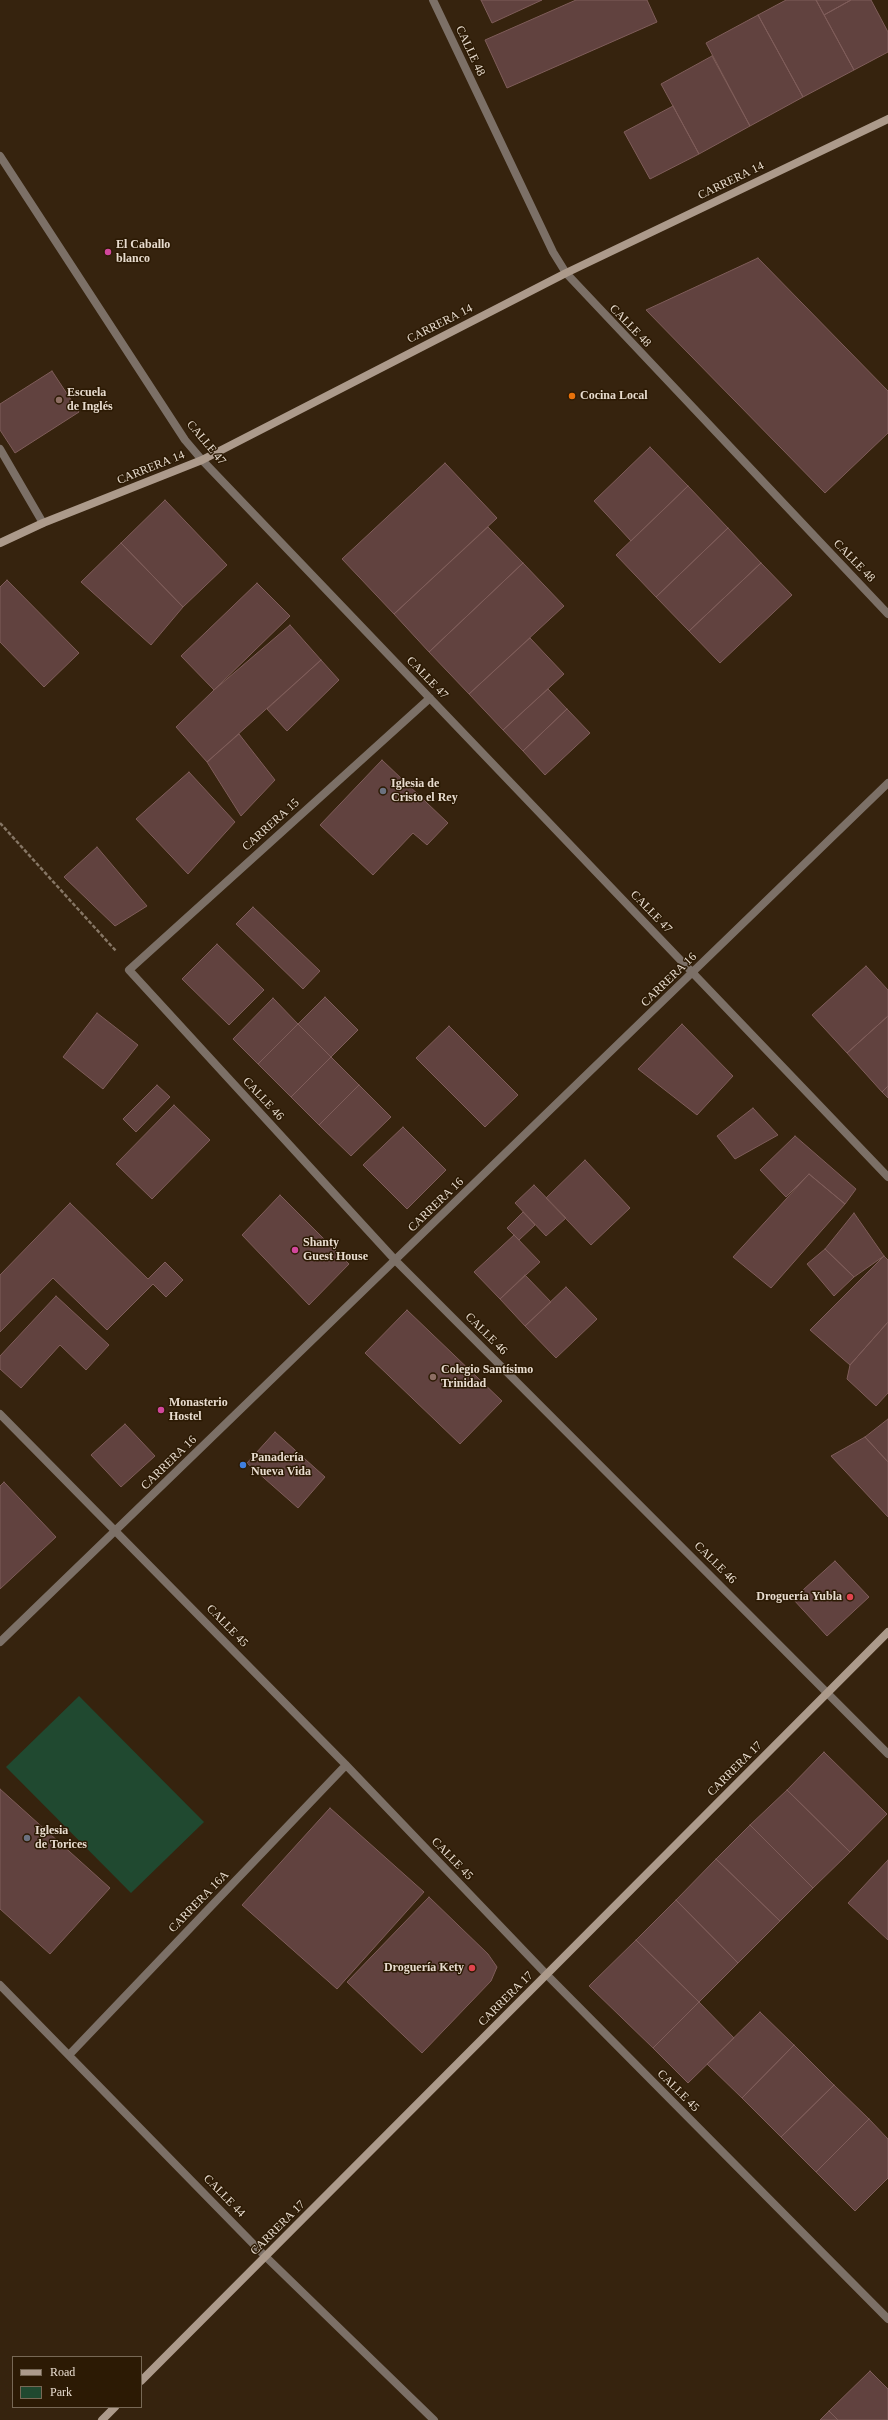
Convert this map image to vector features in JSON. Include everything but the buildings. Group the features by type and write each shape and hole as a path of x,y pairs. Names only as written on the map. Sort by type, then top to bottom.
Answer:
{"main road":[{"name":"CARRERA 14","path":"0,543 42,523 202,460 566,273 888,119"},
{"name":"CARRERA 17","path":"142,2381 888,1632"},
{"path":"102,2420 115,2408"}],"street":[{"name":"CALLE 48","path":"433,0 549,245 566,273 888,614"},
{"name":"CALLE 47","path":"0,156 185,440 202,460 888,1177"},
{"path":"0,449 42,523"},
{"name":"CARRERA 15","path":"129,970 430,698"},
{"name":"CARRERA 16","path":"0,1642 693,974 888,783"},
{"name":"CALLE 46","path":"129,970 396,1261 828,1692 888,1754"},
{"name":"CALLE 45","path":"0,1414 346,1765 546,1976 888,2319"},
{"name":"CARRERA 16A","path":"69,2055 346,1765"},
{"name":"CALLE 44","path":"0,1985 266,2257 434,2420"}],"path":[{"path":"0,823 114,948 129,970"}],"green space":[{"path":"79,1696 204,1822 131,1893 6,1767"}],"place":[{"name":"El Caballo blanco","path":"108,252"},
{"name":"Cocina Local","path":"572,396"},
{"name":"Escuela de Inglés","path":"59,400"},
{"name":"Iglesia de Cristo el Rey","path":"383,791"},
{"name":"Shanty Guest House","path":"295,1250"},
{"name":"Colegio Santísimo Trinidad","path":"433,1377"},
{"name":"Monasterio Hostel","path":"161,1410"},
{"name":"Panadería Nueva Vida","path":"243,1465"},
{"name":"Droguería Yubla","path":"850,1597"},
{"name":"Iglesia de Torices","path":"27,1838"},
{"name":"Droguería Kety","path":"472,1968"}]}
